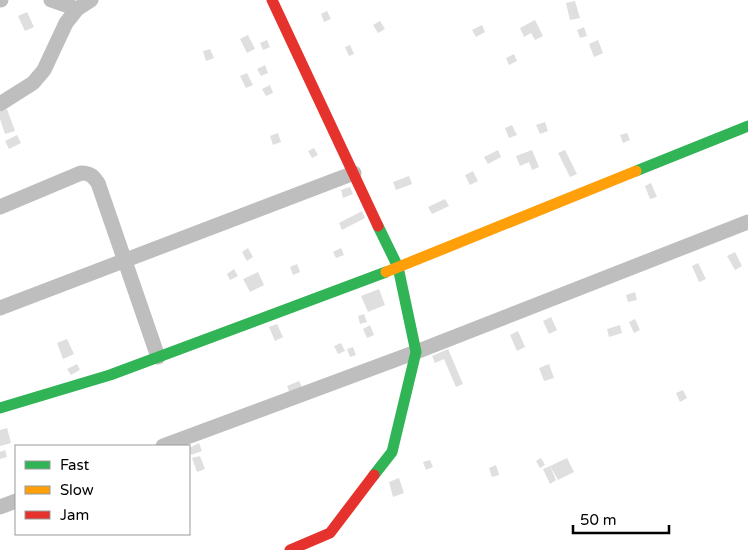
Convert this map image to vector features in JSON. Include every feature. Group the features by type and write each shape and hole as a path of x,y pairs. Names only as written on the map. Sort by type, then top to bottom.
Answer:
{"street":[{"path":"51,0 77,9"},
{"path":"0,104 33,84 44,70 66,23 77,9 91,0"},
{"path":"272,0 398,267 416,352 392,452 330,533 290,550"},
{"path":"0,408 82,384 398,267 748,126"},
{"path":"0,207 81,173 88,173 94,176 158,357"},
{"path":"0,308 354,173"},
{"path":"166,445 416,352 748,222"},
{"path":"0,507 15,501"}],"building":[{"path":"575,1 580,18 570,20 566,3"},
{"path":"327,11 331,19 324,22 321,14"},
{"path":"27,12 34,27 25,31 18,16"},
{"path":"535,20 543,36 535,40 531,33 524,37 520,28"},
{"path":"380,21 385,29 378,33 373,25"},
{"path":"482,25 485,32 476,37 472,30"},
{"path":"584,27 587,36 580,38 577,30"},
{"path":"248,35 255,49 247,53 240,39"},
{"path":"267,40 270,47 263,50 260,43"},
{"path":"598,40 603,53 594,57 589,44"},
{"path":"350,45 354,54 349,56 345,47"},
{"path":"210,49 214,58 206,61 203,51"},
{"path":"514,54 517,61 509,65 506,58"},
{"path":"265,65 268,73 261,76 257,69"},
{"path":"247,73 253,85 246,88 240,76"},
{"path":"270,85 273,93 266,96 262,89"},
{"path":"7,109 15,131 5,134 0,119 0,112"},
{"path":"545,122 548,131 540,134 536,125"},
{"path":"512,125 517,135 509,138 505,128"},
{"path":"278,133 281,142 273,145 270,136"},
{"path":"627,133 630,140 623,143 620,135"},
{"path":"17,135 21,143 9,149 5,141"},
{"path":"314,148 318,155 312,158 308,151"},
{"path":"498,150 501,157 488,164 484,157"},
{"path":"532,150 539,167 532,170 529,162 520,166 516,156"},
{"path":"565,150 577,174 570,177 558,153"},
{"path":"473,171 478,181 470,185 465,175"},
{"path":"409,176 412,184 396,190 393,182"},
{"path":"651,183 657,197 650,199 645,186"},
{"path":"350,187 353,194 343,198 341,190"},
{"path":"445,199 449,206 432,214 428,207"},
{"path":"362,211 365,218 342,230 339,223"},
{"path":"248,248 253,257 247,261 242,252"},
{"path":"341,248 344,255 336,258 333,252"},
{"path":"735,252 742,266 735,270 727,256"},
{"path":"698,263 706,279 699,282 692,266"},
{"path":"297,264 300,272 293,275 290,267"},
{"path":"234,269 238,276 230,280 227,274"},
{"path":"258,272 264,285 250,292 243,279"},
{"path":"379,289 385,305 368,312 361,296"},
{"path":"635,292 637,300 628,302 626,295"},
{"path":"364,314 367,322 360,324 358,316"},
{"path":"551,317 557,330 549,334 543,321"},
{"path":"635,319 640,330 634,333 629,322"},
{"path":"277,324 283,337 275,341 269,327"},
{"path":"370,325 374,335 367,338 363,329"},
{"path":"620,325 622,333 609,337 607,329"},
{"path":"518,331 525,347 517,351 510,335"},
{"path":"67,339 74,354 63,359 57,343"},
{"path":"341,343 345,351 338,354 334,346"},
{"path":"353,347 356,355 350,357 347,349"},
{"path":"448,349 463,384 456,387 444,359 435,363 432,356"},
{"path":"77,364 80,370 71,375 67,369"},
{"path":"549,364 554,378 544,381 539,368"},
{"path":"299,381 303,389 290,394 287,386"},
{"path":"683,390 687,398 680,402 676,393"},
{"path":"7,428 11,443 0,446 0,430"},
{"path":"199,443 202,451 191,455 190,448"},
{"path":"5,450 7,457 0,459 0,452"},
{"path":"200,456 205,469 197,472 192,458"},
{"path":"541,458 545,465 540,468 536,461"},
{"path":"567,458 574,472 558,480 550,466"},
{"path":"430,460 433,467 426,470 423,462"},
{"path":"496,465 499,475 492,477 489,468"},
{"path":"550,466 556,480 550,484 543,469"},
{"path":"399,478 404,493 393,497 389,482"}],"traffic: fast":[{"path":"636,171 748,126"},
{"path":"374,475 392,452 416,352 398,267 378,226"},
{"path":"0,408 110,375 386,272"}],"traffic: slow":[{"path":"386,272 636,171"}],"traffic: jam":[{"path":"272,0 378,226"},
{"path":"290,550 330,533 374,475"}]}
